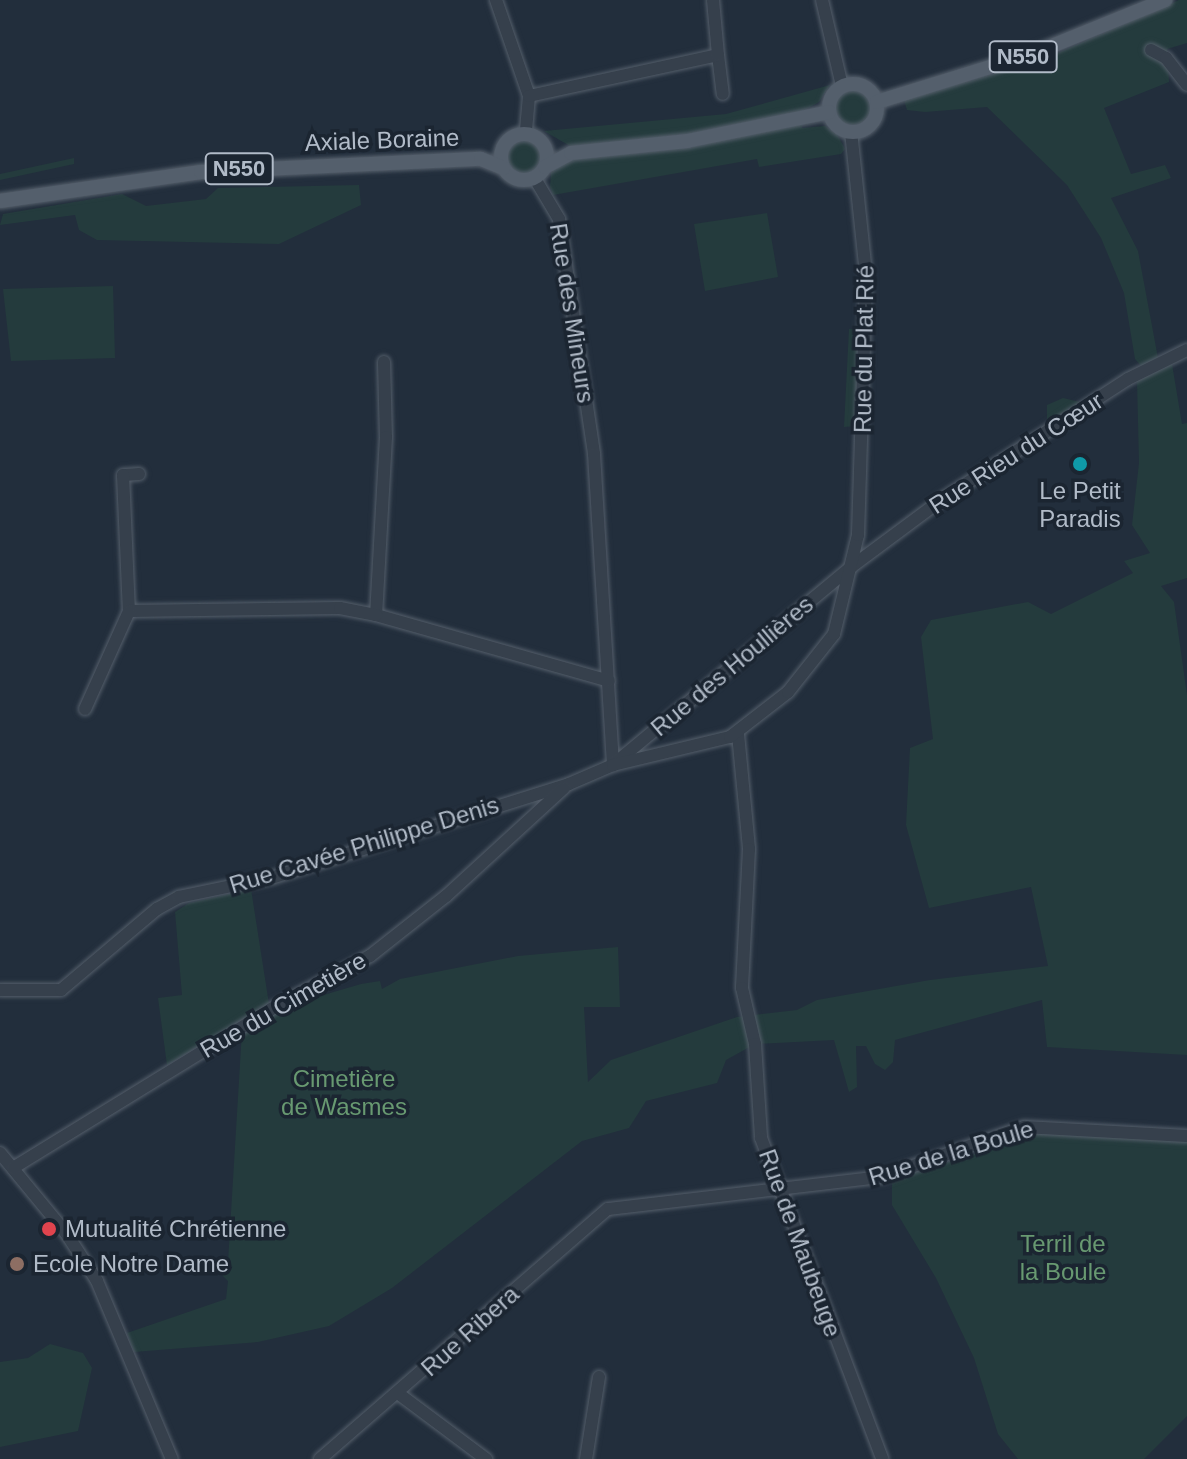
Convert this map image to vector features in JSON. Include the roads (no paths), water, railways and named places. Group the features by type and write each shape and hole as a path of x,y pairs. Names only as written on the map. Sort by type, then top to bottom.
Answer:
{"main road":[{"name":"N550","path":"877,102 1032,54 1165,0"},
{"path":"842,86 863,86 877,102 871,124 851,132 837,126 829,112 830,100 842,86"},
{"path":"481,159 526,133 544,145 571,153 687,141 829,112"},
{"path":"503,168 504,144"},
{"path":"540,172 544,145"},
{"path":"540,172 571,153"},
{"name":"N550","path":"481,159 503,168 519,180 540,172"},
{"name":"Axiale Boraine","path":"0,201 201,172 481,159"}],"street":[{"path":"496,0 529,96 526,133"},
{"path":"713,0 723,94"},
{"path":"822,0 842,86"},
{"path":"1151,50 1166,58 1187,85"},
{"path":"529,96 718,55"},
{"name":"Rue du Plat Rié","path":"738,734 788,692 823,653 840,616 851,567 860,506 866,274 851,132"},
{"name":"Rue des Mineurs","path":"540,172 559,219 594,454 613,765"},
{"name":"Rue Rieu du Cœur","path":"851,567 1042,433 1128,379 1187,350"},
{"path":"376,615 384,362"},
{"path":"85,709 132,612 123,475 139,474"},
{"name":"Rue des Houllières","path":"613,765 851,567"},
{"path":"132,612 340,608 376,615 609,681"},
{"path":"613,765 738,734"},
{"name":"Rue de Maubeuge","path":"738,734 749,849 742,988 755,1044 761,1138 777,1190 882,1459"},
{"name":"Rue Cavée Philippe Denis","path":"0,990 61,990 157,909 179,897 271,878 569,784 613,765"},
{"name":"Rue du Cimetière","path":"13,1168 271,1009 370,956 446,896 569,784"},
{"name":"Rue de la Boule","path":"620,1206 882,1177 1024,1127 1187,1136"},
{"path":"0,1153 97,1281 172,1459"},
{"name":"Rue Ribera","path":"320,1459 399,1394 608,1209 620,1206"},
{"path":"586,1459 599,1377"},
{"path":"399,1394 486,1459"}],"place":[{"name":"Le Petit Paradis","path":"1080,464"},
{"name":"Mutualité Chrétienne","path":"49,1229"},
{"name":"Ecole Notre Dame","path":"17,1264"}],"park label":[{"name":"Cimetière de Wasmes","path":"344,1093"},
{"name":"Terril de la Boule","path":"1063,1258"}]}
